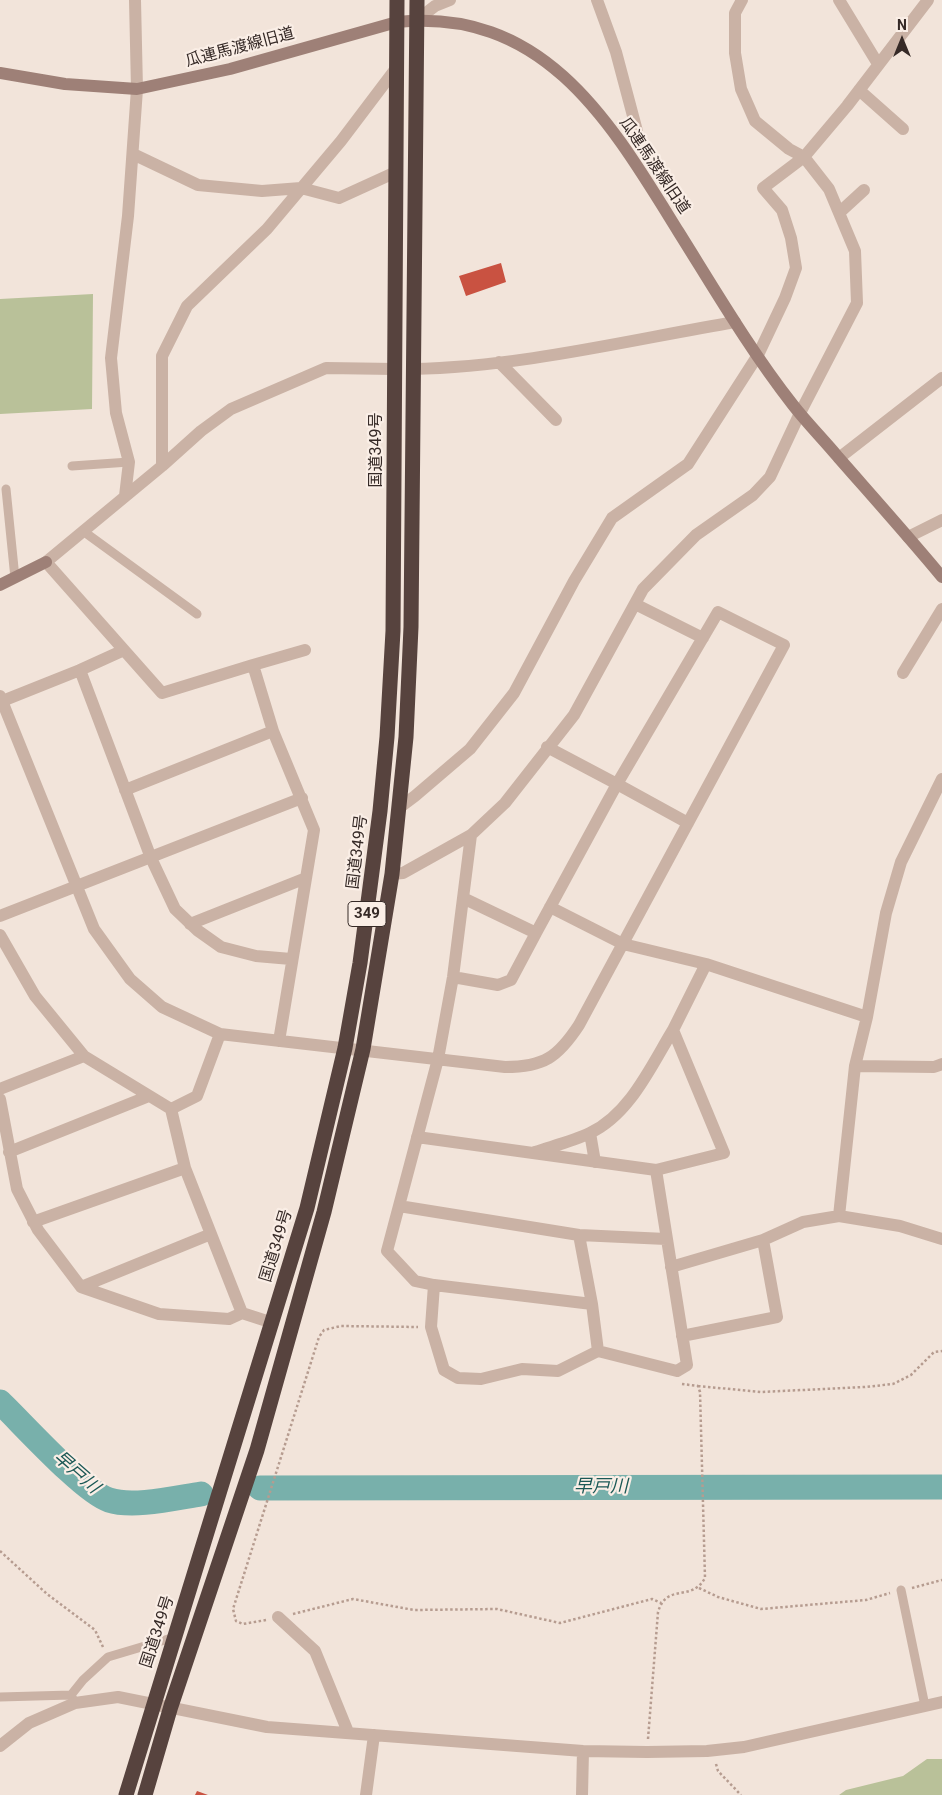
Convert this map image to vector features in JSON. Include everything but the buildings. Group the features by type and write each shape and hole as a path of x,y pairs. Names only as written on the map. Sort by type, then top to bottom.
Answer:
{"highway":[{"name":"国道349号","path":"126,1795 152,1704 175,1637 307,1208 345,1048 373,877 387,737 393,631 397,0"},
{"name":"349","path":"146,1795 171,1706 257,1450 324,1212 363,1049 392,874 406,737 411,627 417,0"}],"street":[{"path":"125,496 129,462 116,412 111,358 133,154 137,89 135,0"},
{"path":"416,20 435,6 450,0"},
{"path":"596,0 616,52 637,131"},
{"path":"392,874 403,874 471,834 505,803 547,747 574,715 643,589 696,535 753,495 770,477 856,303 855,251 829,189 804,157 789,150 755,121 741,89 735,54 734,13 742,0"},
{"path":"839,0 878,64"},
{"path":"399,808 470,749 514,693 574,580 612,518 688,464 758,355 785,298 796,268 791,238 782,210 763,188 804,157 859,90 928,0"},
{"name":"瓜連馬渡線旧道","path":"0,73 65,84 137,89 230,69 397,22 416,20 480,27 534,55 579,89 623,143 734,322 800,413 942,577"},
{"path":"162,466 162,356 187,306 267,229 397,67"},
{"path":"859,90 903,129"},
{"path":"133,154 198,185 262,191 301,188 339,198 396,172"},
{"path":"840,212 864,190"},
{"path":"412,369 499,362 734,322"},
{"path":"499,362 556,420"},
{"path":"0,585 46,562 162,466 201,431 231,409 326,368 395,369"},
{"path":"839,458 942,378"},
{"path":"908,536 942,520"},
{"path":"46,562 162,693 305,650"},
{"path":"635,604 702,638"},
{"path":"903,673 942,609"},
{"path":"124,650 80,670 1,700 94,929 130,980 162,1006 220,1034 363,1049 505,1067 526,1067 541,1063 554,1056 569,1042 784,645 718,612 617,784 511,980 498,985 453,977"},
{"path":"253,665 273,731 314,830 279,1040"},
{"path":"80,670 151,858 175,909 190,924 220,947 256,956 291,959"},
{"path":"125,790 273,731"},
{"path":"547,747 688,823"},
{"path":"839,1216 855,1066 867,1017 886,913 901,862 942,779"},
{"path":"0,916 76,888 302,798"},
{"path":"471,834 453,977 438,1059 387,1251 415,1280 434,1285 592,1304"},
{"path":"190,924 306,878"},
{"path":"463,898 536,933"},
{"path":"550,907 623,944 706,964 867,1017"},
{"path":"0,935 35,996 58,1028 84,1056 171,1109 185,1168 242,1313"},
{"path":"531,1153 590,1133 615,1117 639,1086 673,1030 706,964"},
{"path":"417,1137 656,1170 724,1153 673,1030"},
{"path":"171,1109 197,1096 220,1034"},
{"path":"0,1089 84,1056"},
{"path":"855,1066 934,1067 942,1064"},
{"path":"9,1152 149,1096"},
{"path":"0,1099 17,1189 33,1222 81,1287 159,1314 229,1319 242,1313 272,1323"},
{"path":"590,1133 595,1162"},
{"path":"33,1222 185,1168"},
{"path":"434,1285 431,1327 444,1370 458,1378 480,1379 522,1369 558,1371 598,1351 677,1371 687,1365 656,1170"},
{"path":"399,1206 579,1235 666,1239"},
{"path":"671,1267 763,1240 803,1222 839,1216 900,1226 942,1239"},
{"path":"81,1287 211,1234"},
{"path":"579,1235 592,1304 598,1351"},
{"path":"682,1336 777,1317 763,1240"},
{"path":"278,1618 315,1651 348,1732"},
{"path":"0,1746 30,1723 73,1699 118,1697 171,1706 267,1727 583,1751 647,1752 744,1747 942,1702"},
{"path":"366,1795 374,1735"},
{"path":"582,1795 583,1751"}],"lane":[{"path":"72,466 129,462"},
{"path":"6,489 15,578"},
{"path":"84,531 197,614"},
{"path":"901,1590 925,1706"},
{"path":"0,1698 73,1699 83,1680 108,1657 175,1637"}],"path":[{"path":"431,1327 341,1326 324,1330 319,1337 233,1609 236,1621 243,1624 278,1618 352,1599 414,1610 497,1609 560,1623 652,1599 661,1603"},
{"path":"678,1384 761,1392 892,1384 911,1375 934,1352 942,1351"},
{"path":"647,1752 658,1612 661,1603 671,1594 689,1592 699,1588 705,1578 704,1493 698,1386"},
{"path":"0,1551 47,1594 95,1630 108,1657"},
{"path":"699,1588 718,1598 761,1609 866,1600 942,1580"},
{"path":"711,1750 718,1771 741,1795"}],"green space":[{"path":"93,294 92,409 0,414 0,299"},
{"path":"927,1759 942,1759 942,1795 839,1795 846,1790 903,1776"}],"waterway":[{"name":"早戸川","path":"0,1402 69,1471 98,1494 109,1500 142,1503 201,1494"},
{"name":"早戸川","path":"260,1488 942,1487"}]}
